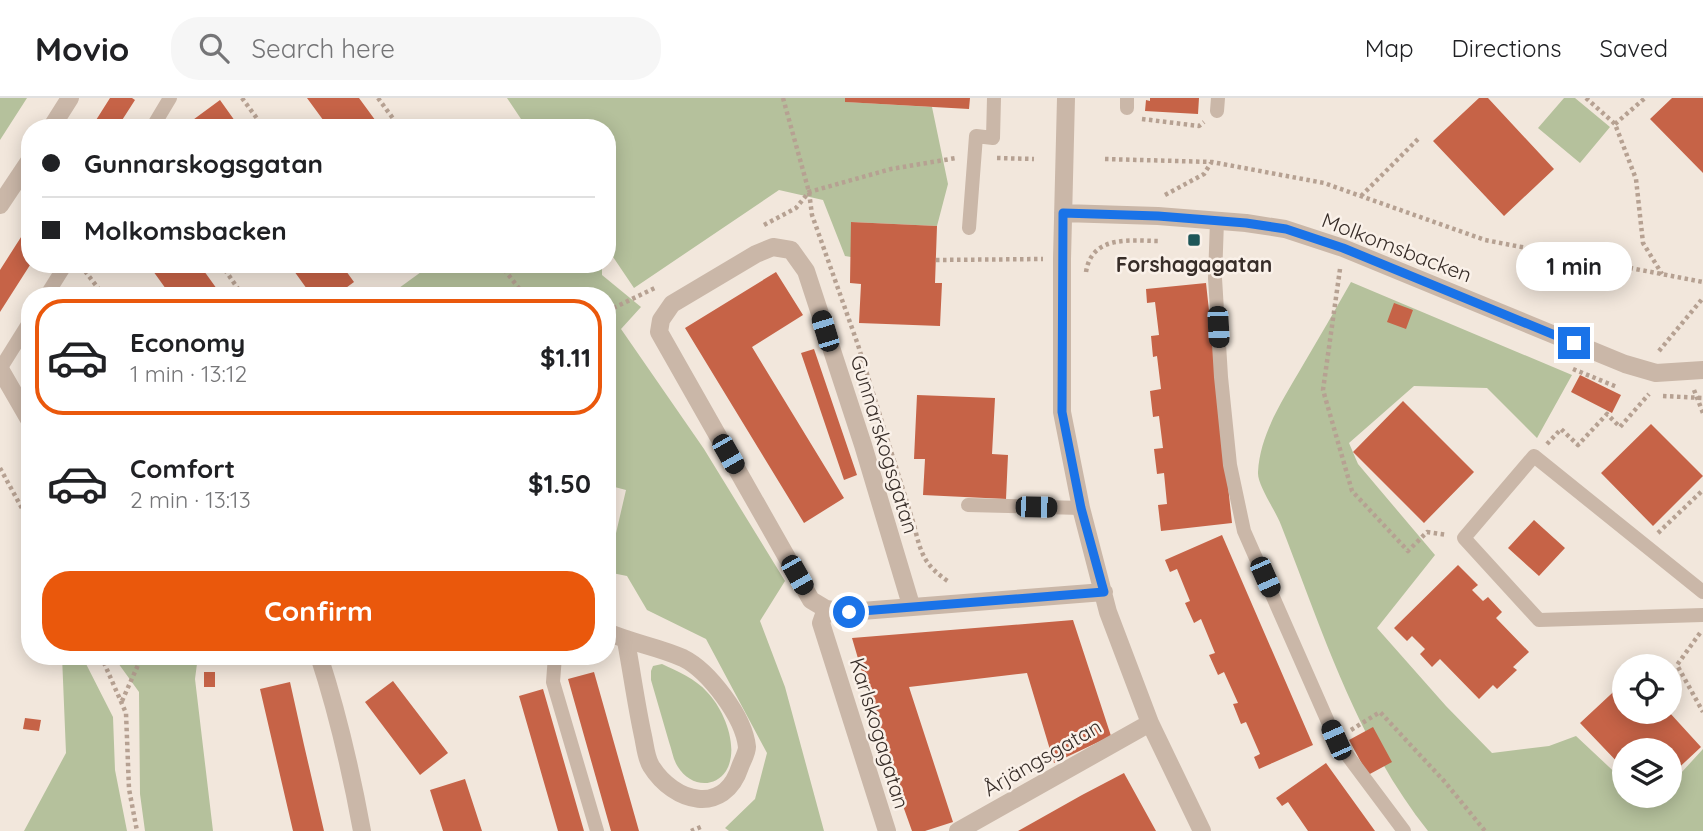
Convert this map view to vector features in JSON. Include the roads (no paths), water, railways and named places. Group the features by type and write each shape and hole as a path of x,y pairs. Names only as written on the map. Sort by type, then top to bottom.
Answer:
{"street":[{"path":"57,119 70,98"},
{"path":"1066,98 1062,412 1081,508 1108,612 1150,723 1202,831"},
{"path":"0,205 21,174"},
{"name":"Molkomsbacken","path":"1063,213 1158,216 1286,229 1343,248 1625,364 1656,373 1703,370"},
{"name":"Gunnarskogsgatan","path":"826,609 811,600 659,332 661,320 672,304 774,247 791,250 806,271 911,606"},
{"path":"0,369 21,405"},
{"path":"826,609 849,612 1104,592"},
{"name":"Karlskogagatan","path":"826,609 821,623 887,831"},
{"path":"616,636 684,659 719,688 736,715 747,748 736,780 719,794 697,800 677,793 662,781 649,763 626,641"},
{"path":"322,665 337,712 362,831"},
{"name":"Årjängsgatan","path":"958,831 1150,723"}],"lane":[{"path":"157,119 170,98"},
{"path":"969,228 976,136 993,138 994,98"},
{"path":"1217,221 1215,278 1221,377 1230,466 1244,531 1336,740 1404,831"},
{"path":"0,369 21,335"},
{"path":"1703,592 1534,456 1464,538 1539,620 1703,615"},
{"path":"968,505 1081,508"},
{"path":"554,665 553,682 597,831"}],"place":[{"name":"Forshagagatan","path":"1194,240"}]}
